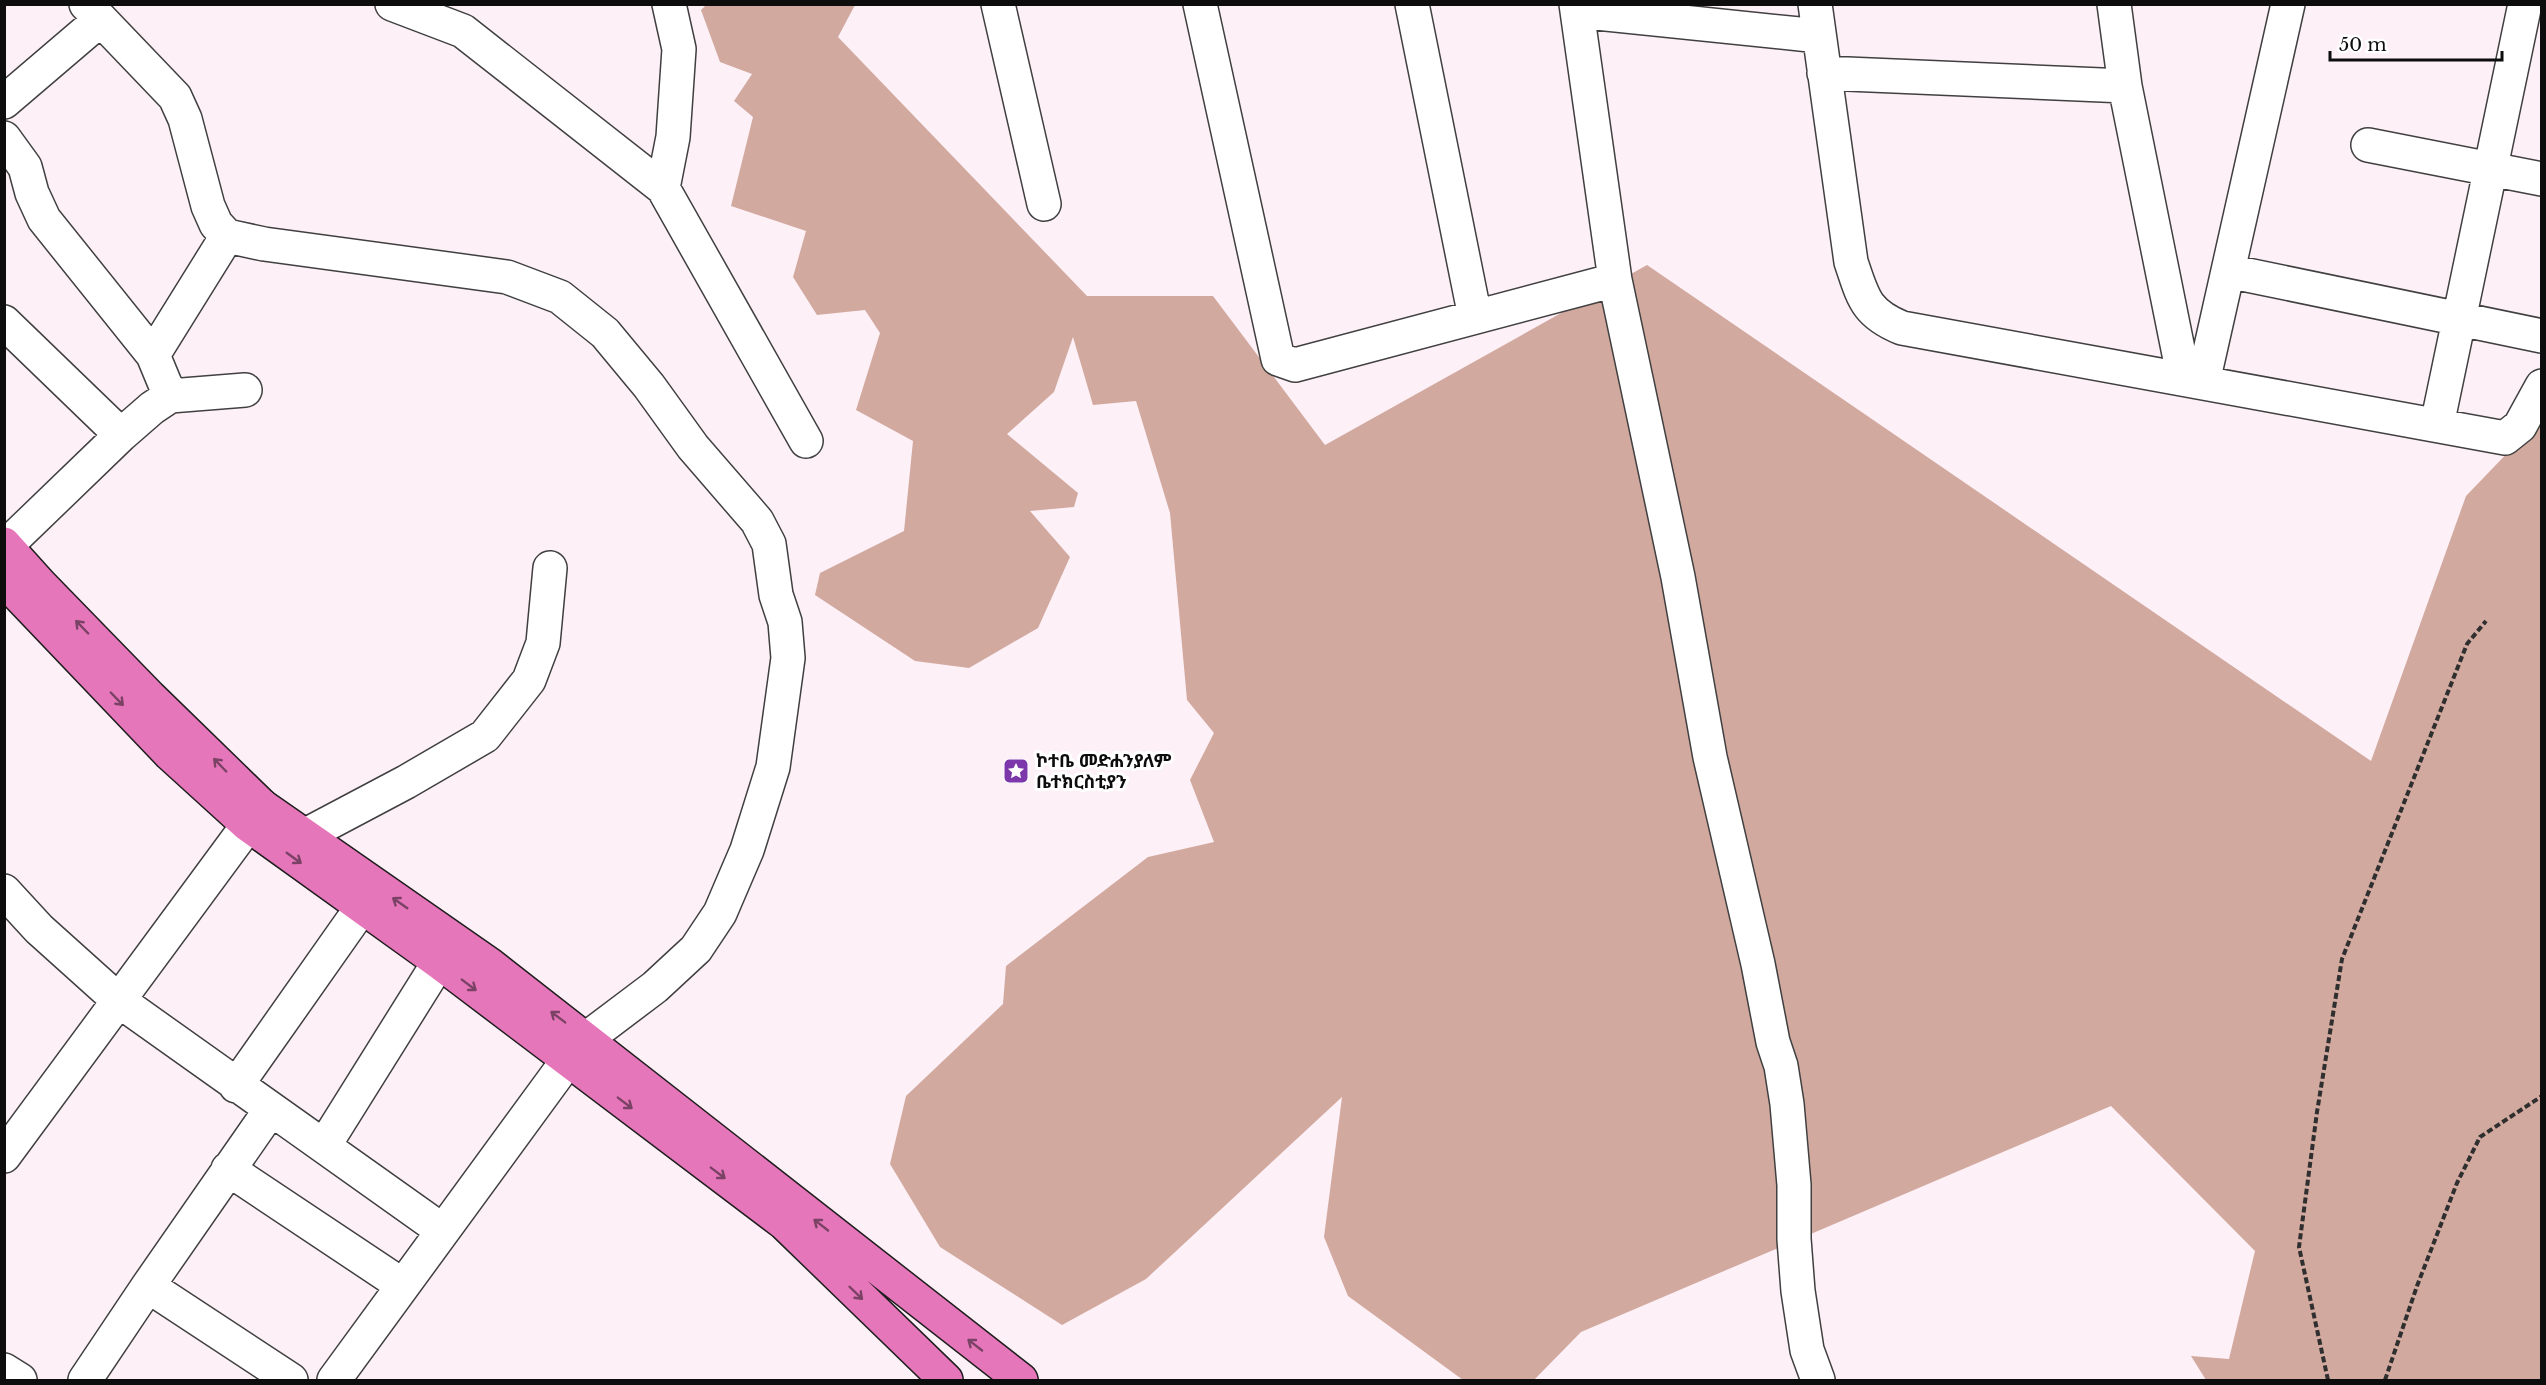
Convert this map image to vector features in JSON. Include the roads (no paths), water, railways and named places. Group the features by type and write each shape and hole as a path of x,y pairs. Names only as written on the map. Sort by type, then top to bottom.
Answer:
{"main road":[{"path":"5,545 126,672 254,815 304,836 489,964 577,1049"},
{"path":"4,580 170,754 254,815 362,908 439,962 577,1049 790,1214 1021,1380"},
{"path":"790,1214 946,1380"}],"street":[{"path":"392,4 465,18 663,188 806,441"},
{"path":"663,188 673,137 679,49 669,4"},
{"path":"998,4 1044,204"},
{"path":"1200,4 1278,359 1295,365 1615,280"},
{"path":"1412,4 1475,317"},
{"path":"2114,4 2125,86 2193,381"},
{"path":"2193,381 2228,271 2288,4"},
{"path":"2436,425 2525,4"},
{"path":"1818,1380 1807,1350 1798,1291 1794,1239 1794,1185 1787,1104 1758,964 1710,757 1678,577 1615,280 1576,8 1817,20 1851,262 1863,297 1881,320 1902,328 2505,438 2520,426 2541,386"},
{"path":"4,102 93,12 175,97 185,119 208,206 216,224 227,236 264,244 507,277 560,297 604,333 620,350 693,447 757,521 769,544 776,595 785,622 788,658 773,767 747,850 720,913 696,949 655,987 577,1049 334,1380"},
{"path":"1824,73 2125,86"},
{"path":"4,138 25,167 32,193 44,219 153,355 170,396"},
{"path":"2368,145 2541,179"},
{"path":"153,355 227,236"},
{"path":"2228,271 2541,336"},
{"path":"4,322 121,435"},
{"path":"5,545 121,435 152,408 170,396 245,390"},
{"path":"304,836 415,778 485,736 529,680 543,643 550,568"},
{"path":"4,1156 254,815"},
{"path":"4,891 39,929 118,1000 442,1231"},
{"path":"236,1086 362,908"},
{"path":"324,1146 439,962"},
{"path":"85,1380 271,1109"},
{"path":"228,1169 402,1285"},
{"path":"148,1286 291,1380"},
{"path":"4,1370 20,1380"}],"place":[{"name":"ኮተቤ መድሐንያለም ቤተክርስቲያን","path":"1016,771"}]}
